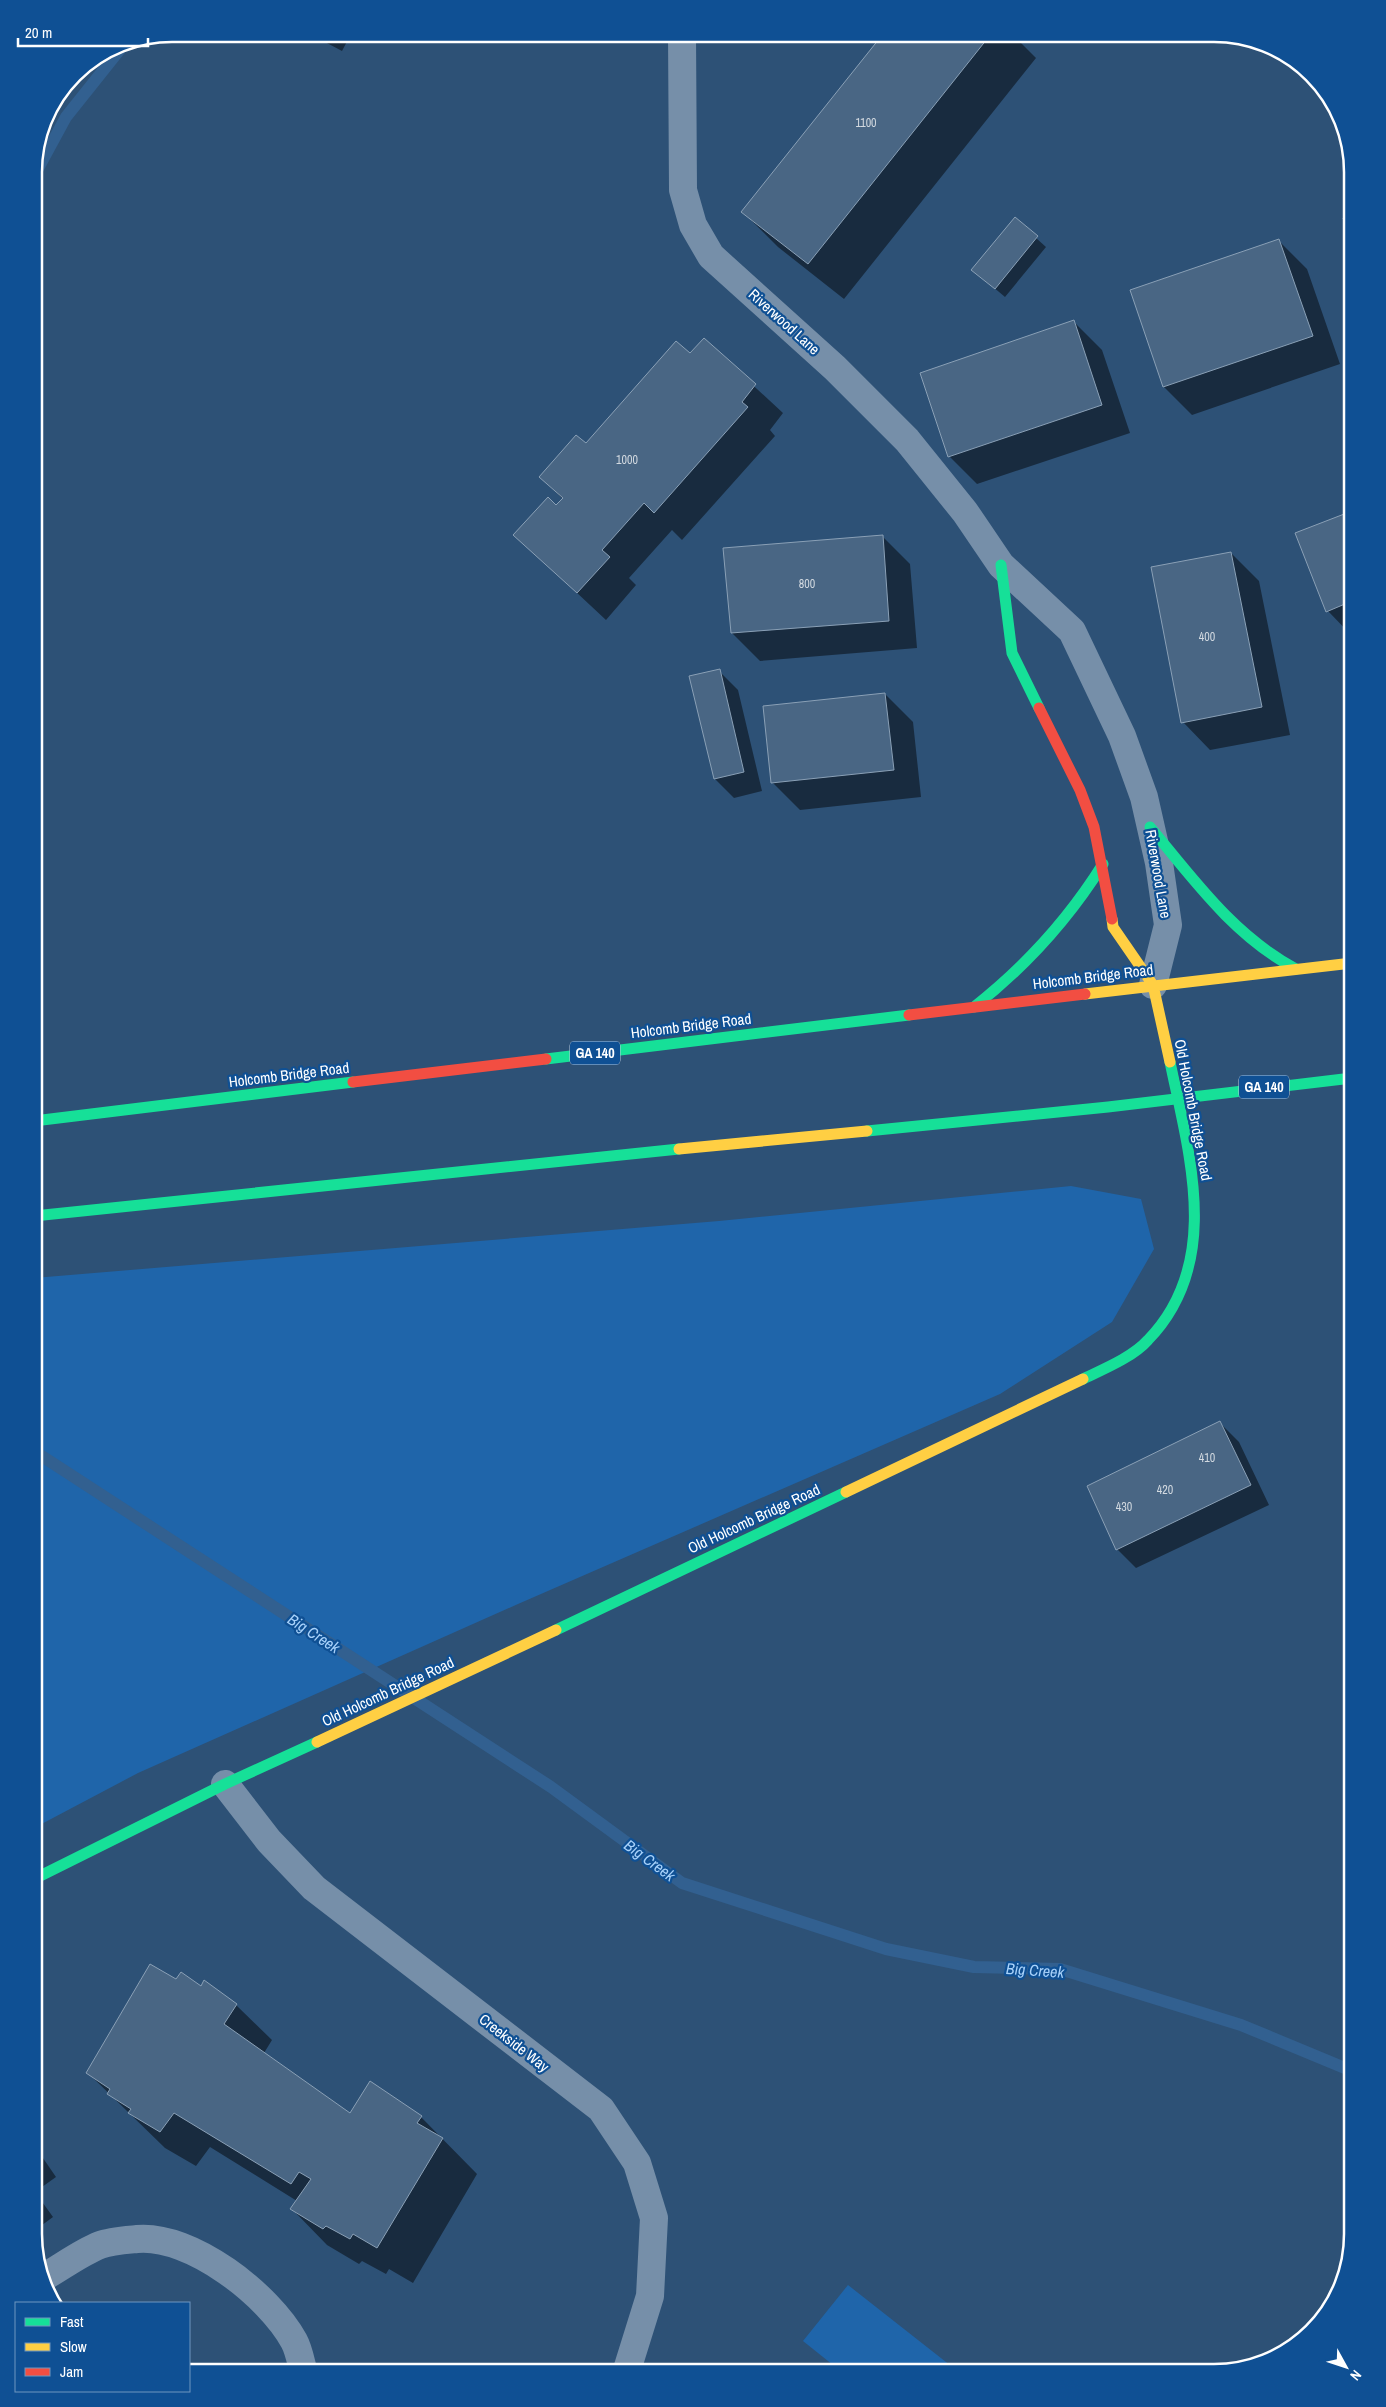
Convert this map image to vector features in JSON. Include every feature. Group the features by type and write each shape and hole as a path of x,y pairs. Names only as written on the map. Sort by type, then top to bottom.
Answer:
{"main road":[{"name":"Riverwood Lane","path":"1000,564 1012,653 1080,790 1094,827 1103,864 1113,927 1153,986"},
{"path":"1150,827 1214,903 1233,922 1264,951 1279,962 1296,969"},
{"path":"974,1006 1000,988 1051,939 1076,908 1103,864"},
{"name":"Holcomb Bridge Road","path":"43,1120 974,1006 1344,964"},
{"name":"Old Holcomb Bridge Road","path":"42,1875 224,1784 481,1666 1111,1366 1148,1341 1172,1308 1189,1270 1196,1225 1190,1157 1153,986"},
{"name":"GA 140","path":"42,1215 516,1165 1078,1110 1344,1079"}],"street":[{"name":"Riverwood Lane","path":"682,42 683,190 693,225 711,256 835,368 907,440 965,512 1000,564 1072,631 1122,736 1144,798 1159,863 1168,925 1153,986"},
{"name":"Creekside Way","path":"224,1784 269,1841 314,1888 601,2109 637,2163 654,2218 650,2296 629,2364"},
{"path":"49,2274 101,2245 139,2238 179,2245 210,2260 251,2289 273,2312 294,2341 301,2364"}],"shaded area":[{"path":"1071,1186 1141,1199 1154,1249 1112,1322 1000,1394 518,1604 138,1773 42,1824 42,1277 719,1221"},
{"path":"848,2285 949,2364 832,2364 803,2341"}],"building":[{"path":"876,43 984,43 808,264 741,212"},
{"path":"1015,217 1038,236 995,289 971,270"},
{"path":"1279,239 1313,336 1163,387 1130,290"},
{"path":"1074,320 1102,405 948,457 920,373"},
{"path":"704,338 756,384 742,402 748,407 654,513 644,503 602,550 610,557 577,593 513,535 548,497 556,505 563,498 539,477 576,435 586,443 676,341 690,353"},
{"path":"1344,514 1344,604 1326,612 1295,533"},
{"path":"883,535 889,621 731,633 723,548"},
{"path":"1231,552 1262,707 1181,723 1151,567"},
{"path":"720,669 744,772 714,779 689,676"},
{"path":"885,693 894,770 771,783 763,706"},
{"path":"1220,1421 1251,1485 1116,1550 1087,1486"},
{"path":"150,1964 176,1979 181,1972 201,1986 204,1980 237,2004 224,2024 350,2113 370,2081 422,2116 417,2123 443,2138 377,2248 353,2234 350,2239 326,2226 323,2229 290,2209 311,2179 299,2172 291,2184 174,2113 160,2132 128,2113 131,2109 107,2094 110,2089 86,2073"}],"waterway":[{"name":"Big Creek","path":"44,158 66,117 114,56"},
{"name":"Big Creek","path":"42,1456 551,1787 682,1883 886,1949 974,1967 1060,1969 1241,2025 1344,2068"}],"traffic: fast":[{"path":"1001,565 1012,653 1039,708"},
{"path":"1150,827 1199,887 1234,924 1274,956 1296,969"},
{"path":"974,1007 1011,975 1045,941 1090,885 1103,864"},
{"path":"546,1059 909,1015"},
{"path":"1083,1379 1109,1367 1142,1346 1171,1310 1186,1277 1193,1242 1194,1207 1185,1133 1170,1062"},
{"path":"867,1131 1108,1107 1344,1079"},
{"path":"43,1120 353,1082"},
{"path":"42,1215 679,1149"},
{"path":"556,1630 846,1492"},
{"path":"42,1875 225,1784 317,1742"}],"traffic: slow":[{"path":"1112,919 1113,927 1153,985 1170,1062"},
{"path":"1085,994 1344,964"},
{"path":"679,1149 867,1131"},
{"path":"846,1492 1083,1379"},
{"path":"317,1742 556,1630"}],"traffic: jam":[{"path":"1039,708 1080,790 1094,827 1112,919"},
{"path":"909,1015 1085,994"},
{"path":"353,1082 546,1059"}]}
